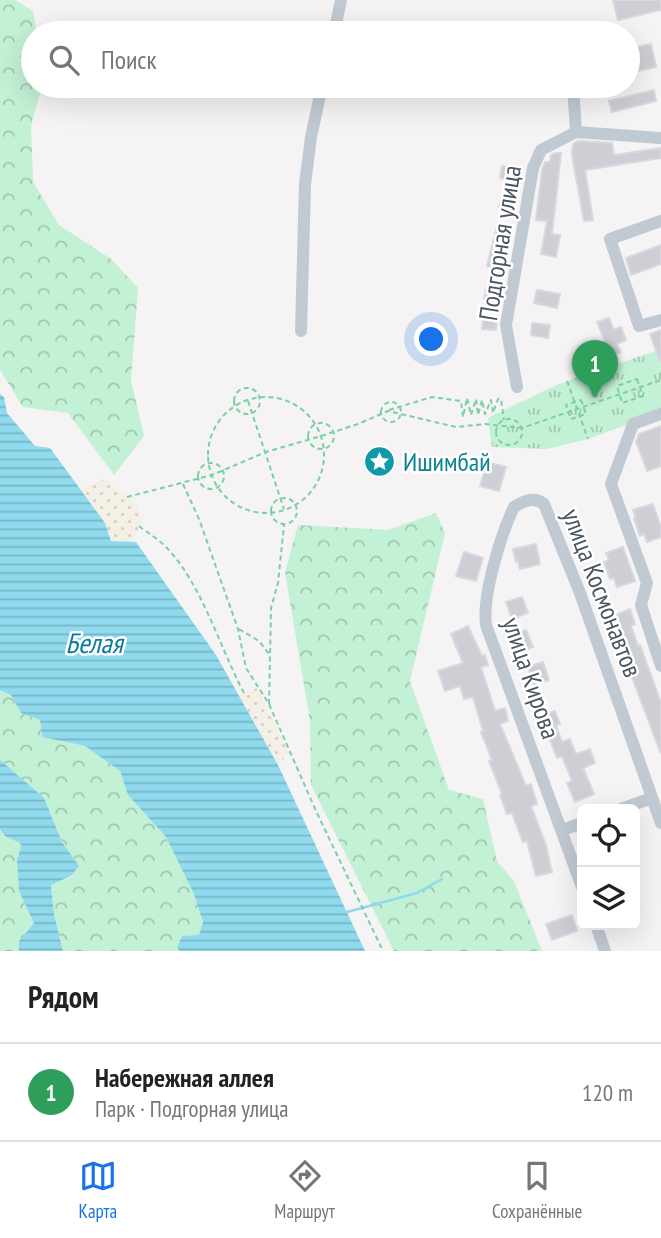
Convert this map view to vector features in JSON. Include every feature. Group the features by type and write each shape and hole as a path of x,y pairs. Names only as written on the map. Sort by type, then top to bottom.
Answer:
{"street":[{"path":"337,21 341,0"},
{"path":"301,331 305,184 319,98"},
{"path":"574,98 576,132 661,138"},
{"name":"Подгорная улица","path":"517,387 506,325 533,168 541,150 576,132"},
{"path":"661,221 610,239 639,326 661,320"},
{"path":"661,414 633,424 611,484 647,583 641,605 661,666"},
{"name":"улица Кирова","path":"540,500 533,499 514,507 501,541 486,604 486,625 577,873"},
{"name":"улица Космонавтов","path":"540,500 580,593 661,822"},
{"path":"635,804 652,798"},
{"path":"562,830 577,825"},
{"path":"598,930 606,951"}],"path":[{"path":"637,379 643,396 622,403 619,394 617,386 637,379"},
{"path":"388,411 456,427 485,424 522,428 661,380"},
{"path":"568,381 587,439"},
{"path":"242,389 255,390 260,398 258,409 252,414 242,414 235,407 235,396 242,389"},
{"path":"127,497 212,475 266,452 321,436 432,397 461,401 463,417 467,398 471,415 476,400 478,415 482,400 485,414 491,400 494,413 498,399 501,399 505,420"},
{"path":"277,398 292,403 304,411 321,436 324,467 319,481 310,494 284,511 255,512 241,508 218,488 212,475 209,445 214,430 222,417 247,400 277,398"},
{"path":"247,400 284,511"},
{"path":"581,400 586,414 571,419 566,405 575,402 581,400"},
{"path":"387,403 399,407 397,420 390,422 381,414 387,403"},
{"path":"505,420 515,420 522,428 523,435 519,442 507,445 497,437 498,426 505,420"},
{"path":"315,424 330,426 333,432 330,446 315,449 308,440 308,431 315,424"},
{"path":"209,463 217,464 223,470 224,481 218,488 206,488 198,478 200,468 209,463"},
{"path":"183,483 199,519 238,629 246,668 269,705 383,951"},
{"path":"280,498 289,499 296,505 295,519 291,522 284,524 274,521 271,513 273,504 280,498"},
{"path":"269,705 271,608 278,583 284,524"},
{"path":"139,526 166,546 186,573 244,692"},
{"path":"238,629 259,641 270,656"}],"green space":[{"path":"0,0 15,0 33,11 35,21 21,21 21,98 39,98 31,126 33,182 59,225 111,259 138,288 131,380 144,436 114,475 68,413 23,407 0,370"},
{"path":"661,349 661,412 588,439 547,449 492,447 488,418 556,385"},
{"path":"436,513 445,533 410,681 449,790 483,799 497,861 514,881 542,951 394,951 311,785 310,721 285,572 298,525 388,530"},
{"path":"0,690 11,695 21,713 40,720 42,737 85,746 120,771 128,795 166,837 194,894 203,922 199,935 177,948 180,951 63,951 54,914 51,885 71,877 79,866 62,842 50,812 0,760"},
{"path":"0,829 5,836 23,844 19,891 34,923 19,941 19,951 0,951"}],"sand":[{"path":"104,479 136,503 142,520 130,542 111,541 105,523 80,490"},
{"path":"257,688 289,753 278,765 239,695"}],"water":[{"name":"Белая","path":"0,394 4,397 7,413 35,446 50,448 105,523 111,541 136,542 216,655 278,765 365,951 180,951 177,948 182,936 199,935 203,922 194,894 166,837 128,795 120,771 85,746 42,737 40,720 21,713 11,695 0,690"},
{"path":"0,760 44,798 62,842 79,866 71,876 51,885 54,914 63,951 19,951 19,941 34,923 19,891 17,860 22,844 5,836 0,829"}],"building":[{"path":"613,0 661,0 661,10 618,20"},
{"path":"651,44 656,67 640,70 640,46"},
{"path":"654,90 656,101 612,112 609,101 640,98 640,93"},
{"path":"578,141 612,143 614,155 661,148 661,158 585,170 593,220 584,221 572,155 573,144"},
{"path":"561,153 552,234 560,235 556,257 541,254 547,221 536,220 542,170 545,162 550,162 551,155"},
{"path":"502,166 521,169 519,182 500,178"},
{"path":"502,196 516,200 514,211 499,207"},
{"path":"497,227 512,230 504,269 487,266"},
{"path":"661,245 661,264 631,275 626,258"},
{"path":"487,287 501,290 498,301 484,298"},
{"path":"537,290 560,294 557,308 534,303"},
{"path":"483,317 497,319 496,330 482,329"},
{"path":"609,318 614,330 621,327 626,340 617,344 621,352 604,359 598,345 605,342 597,322"},
{"path":"532,323 550,325 548,338 531,335"},
{"path":"661,330 661,361 660,361 650,334"},
{"path":"661,426 661,466 647,471 636,441 639,434"},
{"path":"487,462 506,467 499,491 480,486"},
{"path":"653,504 661,528 661,537 647,542 644,534 640,536 633,510"},
{"path":"536,544 540,564 520,569 513,549"},
{"path":"623,547 635,581 617,587 614,578 610,579 604,562 609,560 606,553"},
{"path":"464,552 483,558 476,581 456,576"},
{"path":"522,597 528,613 512,619 506,602"},
{"path":"630,609 635,624 631,626 661,703 661,754 618,640 613,642 608,629 617,626 613,616"},
{"path":"468,626 482,656 485,655 488,665 481,667 495,711 505,708 508,721 500,724 526,786 531,784 537,804 531,806 546,845 552,872 536,876 527,841 523,842 512,813 507,814 489,761 492,760 481,732 483,731 473,697 464,699 460,686 445,691 438,671 463,663 451,634"},
{"path":"526,630 533,647 518,653 512,635"},
{"path":"543,662 549,680 534,685 528,667"},
{"path":"555,711 560,724 556,725 562,742 570,739 576,754 590,749 595,763 583,768 594,794 575,802 567,783 572,781 562,756 557,758 540,722 546,720 544,715"},
{"path":"572,915 577,931 552,940 546,924"}],"waterway":[{"path":"347,912 417,893 442,879"}],"place":[{"name":"Набережная аллея","path":"595,398"},
{"name":"Ишимбай","path":"380,462"}]}
